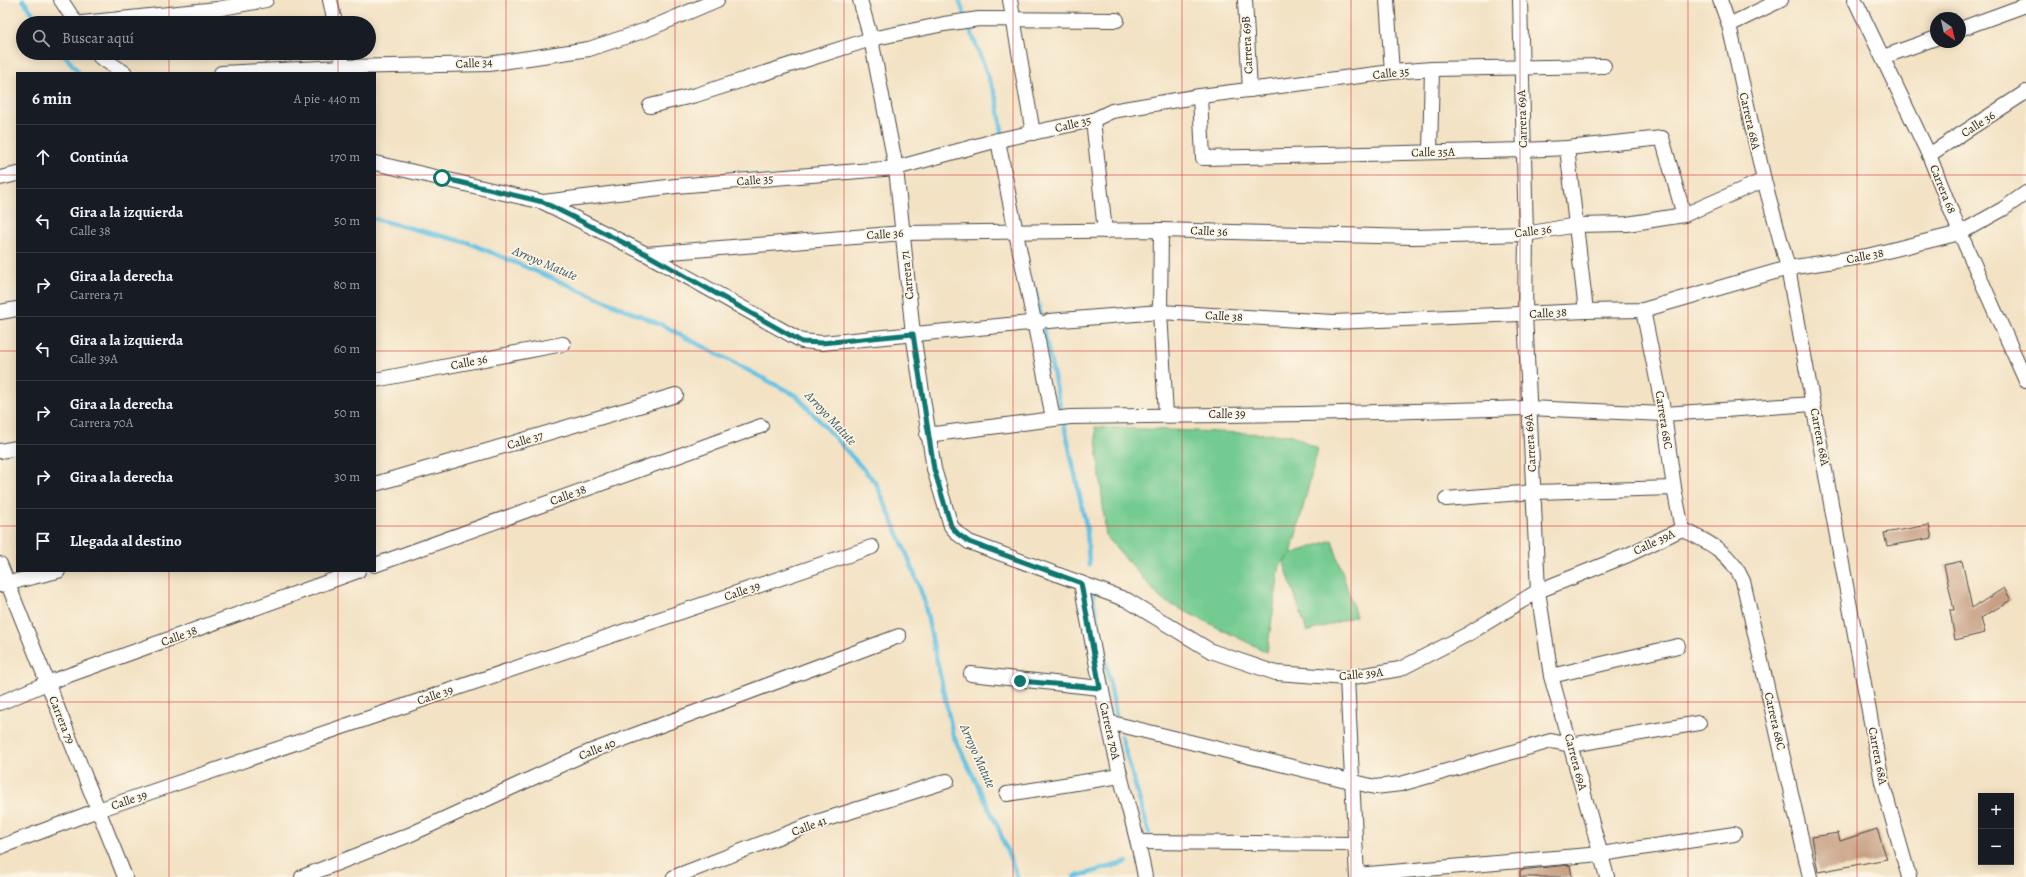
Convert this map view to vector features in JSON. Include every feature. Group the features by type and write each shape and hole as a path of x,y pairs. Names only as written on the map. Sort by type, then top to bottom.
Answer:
{"street":[{"path":"61,0 71,16"},
{"path":"150,16 217,9 266,0"},
{"path":"330,0 333,16"},
{"name":"Calle 34","path":"241,72 343,67 489,64 589,49 646,30 716,0"},
{"name":"Carrera 71","path":"860,0 871,39 896,168 913,334 928,435 934,469 951,526"},
{"path":"1010,0 1033,133"},
{"name":"Carrera 69B","path":"1244,0 1250,90"},
{"path":"1387,0 1392,72"},
{"name":"Carrera 69A","path":"1520,0 1526,234 1525,314 1528,408 1534,492 1538,590 1551,676 1572,745 1607,877"},
{"name":"Carrera 68A","path":"1720,0 1729,25 1764,180 1788,268 1882,782 1909,877"},
{"path":"1729,25 1781,0"},
{"name":"Carrera 68","path":"1855,0 1884,57 1929,155 1960,233 2026,381"},
{"path":"1966,27 2026,5"},
{"path":"650,106 696,95 871,39 962,21 979,18 1117,20"},
{"path":"1884,57 1930,40"},
{"path":"105,60 123,72"},
{"path":"342,60 343,67"},
{"name":"Calle 35","path":"543,202 676,186 896,168 1003,140 1093,120 1112,111 1200,96 1392,72 1432,69 1604,66"},
{"path":"1430,152 1432,69"},
{"name":"Calle 36","path":"1929,155 2026,92"},
{"name":"Calle 35A","path":"1200,96 1203,158 1523,150 1567,148 1662,138 1684,215"},
{"path":"1093,120 1105,231"},
{"path":"1003,140 1021,231 1042,321 1060,418"},
{"path":"1567,148 1586,311"},
{"path":"376,163 543,202 646,254"},
{"path":"1,176 16,174"},
{"name":"Calle 36","path":"646,254 902,233 1161,230 1413,237 1526,234 1576,225 1627,224 1684,215 1764,180"},
{"name":"Calle 38","path":"646,254 802,342 822,343 1042,321 1160,312 1334,322 1586,311 1643,310 1788,268 1867,256 1960,233 2003,209 2026,193"},
{"path":"1161,230 1160,312 1166,415"},
{"path":"0,312 16,309"},
{"name":"Carrera 68C","path":"1643,310 1664,414 1674,488 1682,529"},
{"name":"Calle 36","path":"376,380 563,344"},
{"name":"Calle 37","path":"376,484 676,395"},
{"name":"Calle 39","path":"928,435 1060,418 1166,415 1304,414 1528,408 1664,414 1813,404"},
{"name":"Calle 38","path":"376,565 761,426"},
{"path":"0,451 16,448"},
{"path":"1446,499 1534,492 1674,488"},
{"name":"Calle 39A","path":"951,526 958,534 969,542 1127,600 1211,651 1276,673 1347,678 1400,669 1468,634 1538,590 1628,554 1682,529 1712,545 1728,556 1736,566"},
{"name":"Calle 39","path":"0,847 98,810 872,547"},
{"name":"Carrera 79","path":"0,564 4,584 48,683 125,877"},
{"name":"Carrera 68C","path":"1736,566 1743,581 1810,877"},
{"path":"4,584 54,572"},
{"name":"Calle 38","path":"0,703 48,683 355,572"},
{"name":"Carrera 70A","path":"1081,583 1100,688 1120,776 1139,842 1145,877"},
{"name":"Calle 40","path":"302,877 409,835 588,752 899,636"},
{"path":"1551,676 1678,646"},
{"path":"971,674 1100,688"},
{"path":"1347,678 1354,844 1357,876 1600,854 1734,834"},
{"path":"1108,722 1375,787 1401,784 1551,741 1572,745 1699,723"},
{"path":"1007,794 1120,776"},
{"name":"Calle 41","path":"674,877 817,822 947,781"},
{"path":"1139,842 1354,844"}],"green space":[{"path":"1095,427 1292,435 1318,449 1291,554 1332,540 1356,616 1307,632 1284,563 1289,556 1280,565 1267,652 1162,600 1106,536"}],"building":[{"path":"1929,525 1932,538 1887,546 1884,533"},
{"path":"1962,561 1972,608 2004,588 2011,600 1981,618 1985,633 1955,640 1950,610 1954,610 1944,565"},
{"path":"1877,829 1887,859 1818,872 1812,837 1838,833 1840,841"},
{"path":"1570,865 1572,877 1520,877 1520,870"}],"waterway":[{"name":"Arroyo Matute","path":"23,0 35,16"},
{"path":"959,0 997,100 1003,137"},
{"name":"Arroyo Matute","path":"69,60 78,72"},
{"name":"Arroyo Matute","path":"376,219 469,243 662,325 797,396 876,483 908,557 923,597 953,735 998,827 1017,877"},
{"path":"1035,289 1087,530 1089,565"},
{"path":"1092,591 1116,715"},
{"path":"1121,736 1149,833"},
{"path":"1074,877 1127,862"}],"route":[{"path":"442,178 543,202 646,254 802,342 822,343 913,334 934,469 951,526 958,534 969,542 1081,583 1100,688 1020,681"}]}
